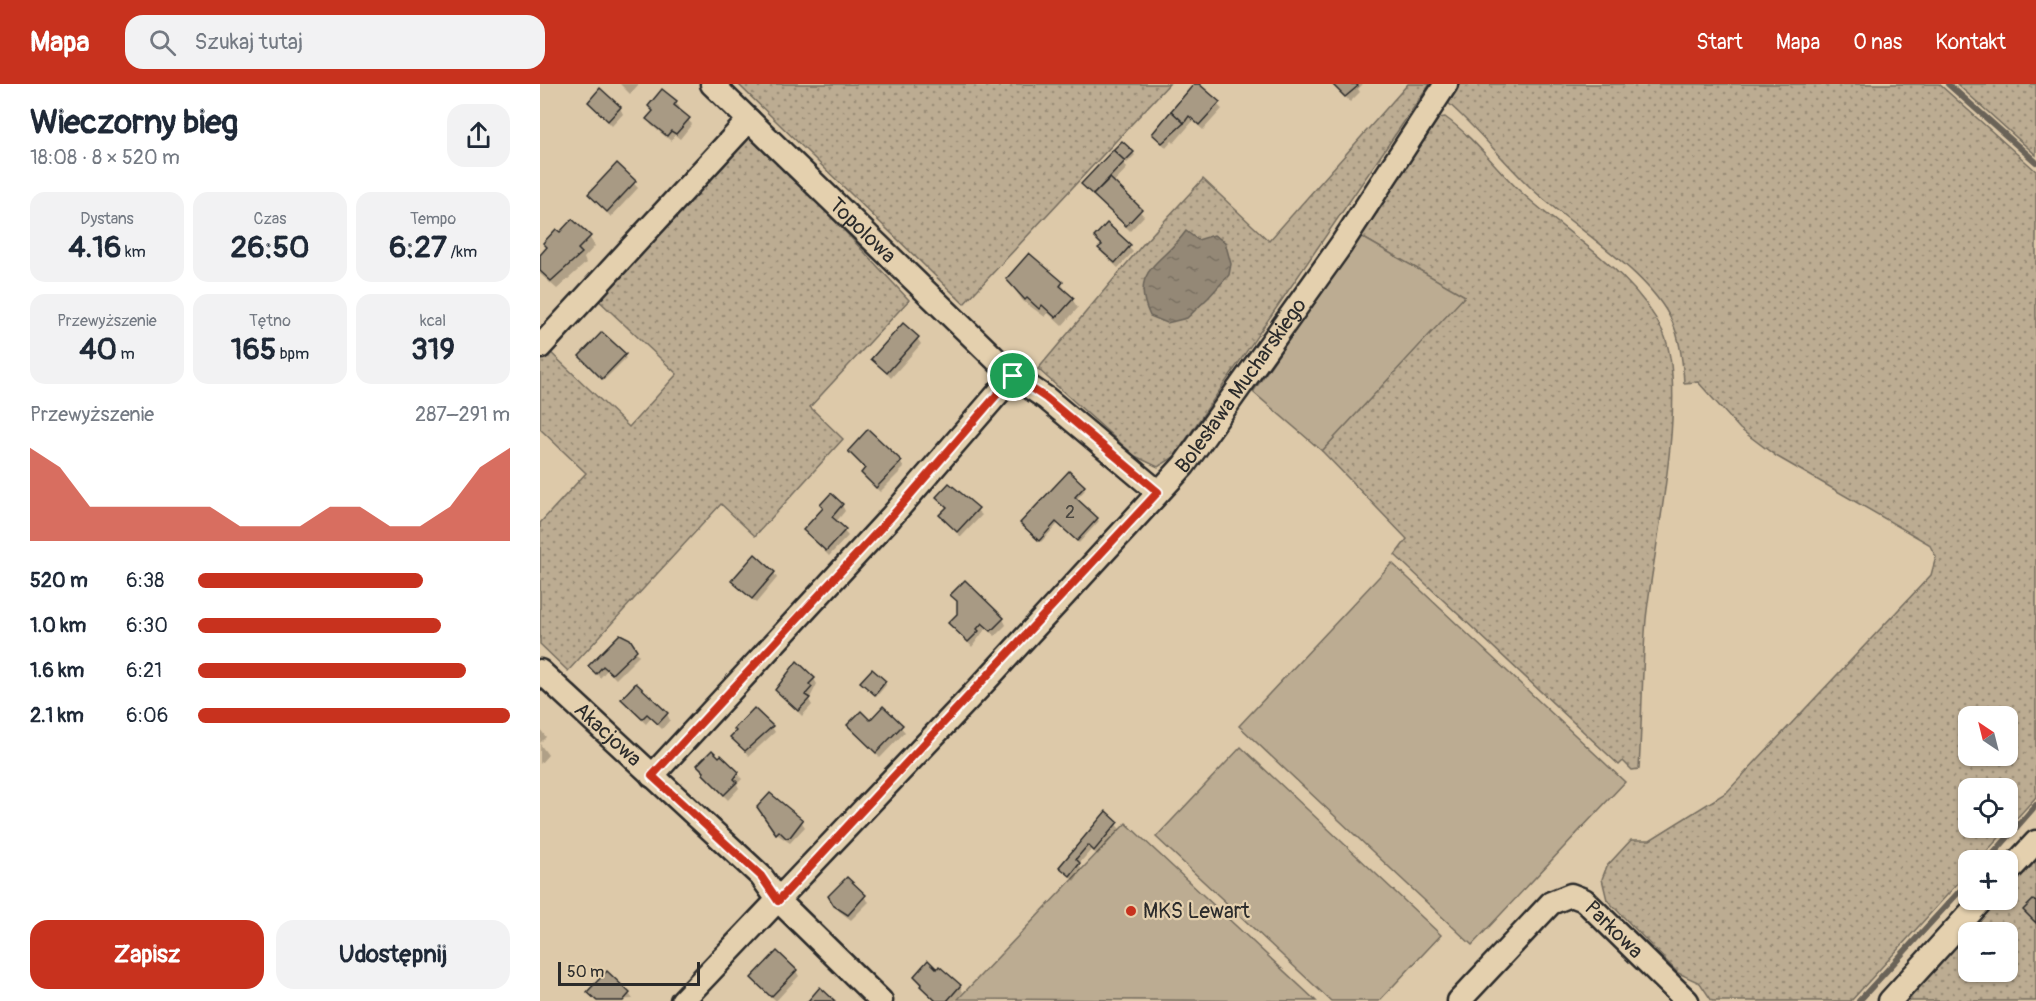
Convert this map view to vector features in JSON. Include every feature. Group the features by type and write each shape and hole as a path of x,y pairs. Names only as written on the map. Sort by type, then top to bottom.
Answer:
{"street":[{"name":"Topolowa","path":"712,84 1013,376 1046,398 1158,492"},
{"name":"Bolesława Mucharskiego","path":"682,1001 1184,465 1341,245 1446,84"},
{"path":"540,347 749,120"},
{"path":"652,776 891,517 1013,376"},
{"name":"Akacjowa","path":"540,671 761,876 778,901 881,1001"},
{"path":"2018,861 2036,842"},
{"name":"Parkowa","path":"1459,1001 1551,903 1571,895 1584,900 1687,1001"},
{"path":"1890,1001 1973,910"}],"shaded area":[{"path":"738,84 1169,84 964,304"},
{"path":"1408,84 1430,84 1174,457 1158,467 1135,456 1038,369 1144,243 1203,179 1269,241"},
{"path":"1459,84 1939,84 2036,171 2036,797 2018,817 2018,778 1958,778 1958,838 1999,838 1988,850 1958,850 1958,883 1851,1001 1712,1001 1700,983 1678,973 1607,900 1602,879 1607,866 1631,840 1650,840 1727,792 1931,575 1936,557 1929,544 1776,456 1740,429 1698,382 1684,383 1679,342 1675,329 1665,309 1650,290 1611,252 1530,187 1447,102"},
{"path":"1957,84 2036,84 2036,155"},
{"path":"1445,117 1476,144 1522,193 1618,273 1636,291 1663,332 1670,359 1673,393 1671,431 1662,514 1646,619 1639,769 1632,770 1623,761 1619,765 1395,555 1407,539 1322,451 1464,296 1360,236 1439,118"},
{"path":"754,134 909,300 810,407 843,439 755,536 721,504 568,671 540,644 540,523 586,473 540,429 540,354 546,348 629,427 677,374 594,296 736,140"},
{"path":"1360,236 1465,296 1322,451 1253,392"},
{"path":"1392,563 1625,782 1472,945 1239,726"},
{"path":"1241,747 1441,935 1379,1001 1331,1001 1156,837"},
{"name":"MKS Lewart","path":"1126,823 1316,1001 958,999"},
{"path":"2036,855 2036,1001 1903,1001 1958,940 1958,982 2018,982 2018,922 1974,922 1985,910 2018,910 2018,874"}],"water":[{"path":"1186,231 1198,240 1214,235 1225,242 1231,264 1229,275 1187,318 1167,323 1150,316 1144,300 1143,288 1151,268"}],"building":[{"path":"1194,84 1199,84 1220,102 1199,125 1189,116 1184,123 1171,111"},
{"path":"1332,84 1356,84 1358,86 1345,97"},
{"path":"600,88 621,107 608,121 588,102"},
{"path":"662,89 677,101 674,105 690,118 676,134 671,131 667,136 646,119 653,111 648,106"},
{"path":"1171,111 1184,123 1162,143 1152,134"},
{"path":"1122,141 1134,152 1125,161 1113,150"},
{"path":"1113,150 1125,161 1093,195 1081,184"},
{"path":"617,163 636,181 607,212 588,194"},
{"path":"1110,178 1142,209 1126,226 1093,195"},
{"path":"572,219 591,236 578,249 582,253 551,281 540,271 540,255 547,247 543,243 556,229 560,232"},
{"path":"1107,223 1131,245 1115,263 1098,248 1102,245 1094,237"},
{"path":"1029,253 1063,282 1060,286 1074,298 1056,318 1042,305 1039,309 1027,298 1025,300 1006,279"},
{"path":"903,323 919,337 887,373 871,359"},
{"path":"602,332 626,354 602,379 579,356"},
{"path":"868,429 902,461 876,488 861,473 865,468 848,451"},
{"path":"1069,471 1085,486 1075,497 1098,518 1077,541 1056,522 1039,541 1020,523"},
{"path":"949,483 979,508 957,532 939,515 947,507 936,497"},
{"path":"831,493 843,504 832,517 846,529 826,551 803,530 823,508 820,505"},
{"path":"755,554 775,572 752,599 731,581"},
{"path":"965,580 1004,618 991,631 982,623 977,629 979,631 968,642 948,623 957,614 957,601 950,595"},
{"path":"620,634 630,639 637,650 612,674 603,666 596,674 588,666"},
{"path":"797,661 815,678 809,684 812,687 805,695 810,698 798,711 775,690"},
{"path":"872,669 886,681 875,695 860,682"},
{"path":"636,683 668,713 658,724 647,714 642,719 621,699"},
{"path":"883,706 903,725 876,753 847,725 861,711 870,720"},
{"path":"754,708 773,726 745,751 730,737 736,731 734,729"},
{"path":"712,750 719,757 721,755 739,772 734,779 737,782 724,795 697,765"},
{"path":"770,793 803,820 790,837 786,838 779,831 776,834 757,807"},
{"path":"1106,811 1118,822 1094,851 1088,845 1076,859 1080,863 1070,876 1059,867"},
{"path":"847,877 866,895 848,915 834,906 828,896"},
{"path":"2033,900 2036,902 2036,923 2023,910"},
{"path":"777,951 797,970 771,997 751,978"},
{"path":"928,960 937,969 939,966 961,985 947,1001 936,1001 920,986 922,984 914,976"},
{"path":"607,971 630,993 623,1001 597,1001 587,992"},
{"path":"820,987 835,1001 808,1001"}],"waterway":[{"path":"1948,84 2036,162"},
{"path":"1997,850 2036,805"},
{"path":"1859,1001 1958,893"}],"place":[{"name":"MKS Lewart","path":"1131,911"}],"route":[{"path":"1013,376 1046,398 1158,492 979,688 778,901 761,876 652,776 891,517 1013,376"}]}
